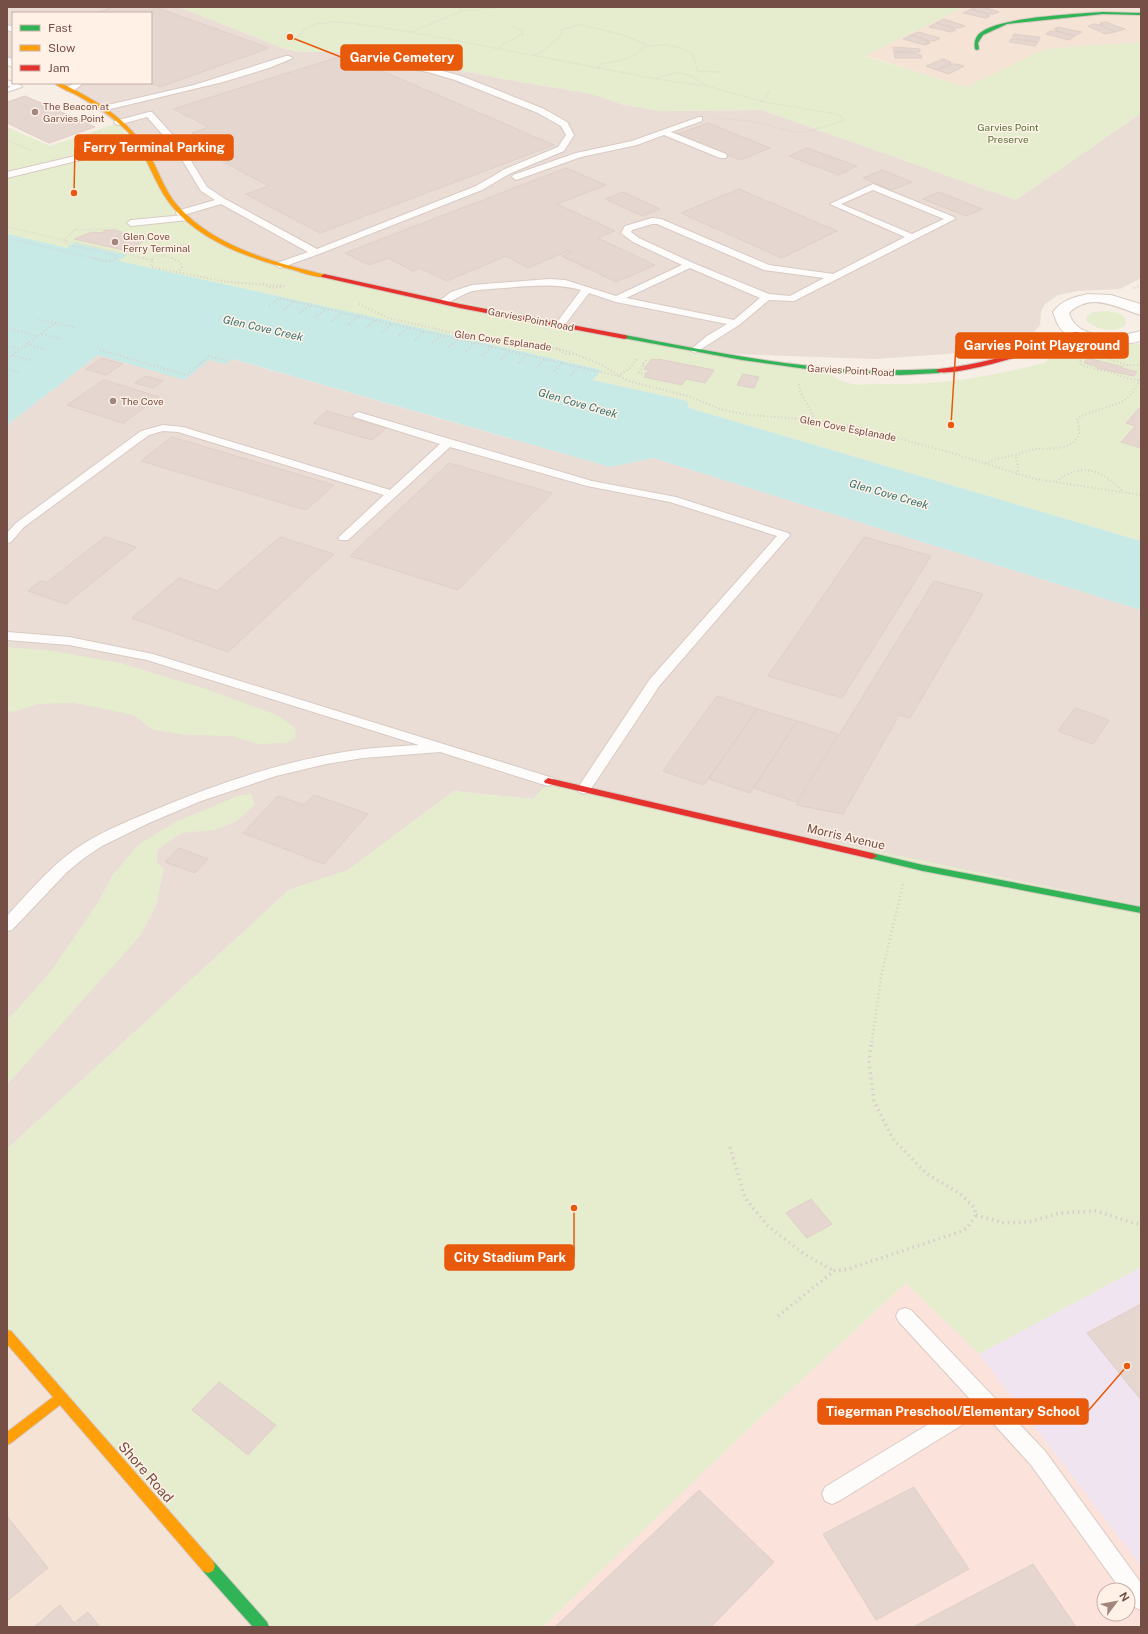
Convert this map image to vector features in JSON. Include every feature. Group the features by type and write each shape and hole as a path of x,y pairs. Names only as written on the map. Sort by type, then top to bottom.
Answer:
{"street":[{"path":"977,49 975,43 977,38 986,31 1006,23 1103,13 1141,14"},
{"name":"Garvies Point Road","path":"58,84 91,100 139,143 151,160 158,181 170,201 183,216 216,238 249,254 280,265 320,276 560,325 695,350 810,368 888,373 927,372 962,368 987,363 1049,345 1077,333"},
{"path":"1138,305 1102,299 1081,300 1065,306 1060,312 1061,319 1067,326 1077,333 1102,340 1116,341 1131,340 1141,336"},
{"name":"Morris Avenue","path":"548,781 908,864 1141,910"},
{"name":"Shore Road","path":"7,1335 262,1627"},
{"path":"7,1439 62,1397"}],"lane":[{"path":"102,109 174,93 238,76 289,58"},
{"path":"382,61 429,70 458,78 541,111 564,124 570,135 561,149 508,171 479,188"},
{"path":"7,82 18,87 7,90"},
{"path":"70,89 78,84"},
{"path":"118,123 149,114 177,145 204,189 222,201 316,252"},
{"path":"280,265 479,188 502,182 579,155 634,143 699,119"},
{"path":"664,132 723,156"},
{"path":"7,175 139,143"},
{"path":"144,151 177,145"},
{"path":"836,277 767,268 658,220 628,228 626,233 636,240 690,265 767,297 791,299 836,277 912,237 951,219 873,187 834,204 912,237"},
{"path":"131,223 183,216 222,201"},
{"path":"616,300 690,265"},
{"path":"443,302 454,294 472,288 549,282 565,283 587,289 616,300 736,323"},
{"path":"560,325 587,289"},
{"path":"695,350 711,338 736,323 767,297"},
{"path":"358,415 448,443 591,484 672,499 784,535 656,682 584,789"},
{"path":"7,540 20,525 139,438 149,431 163,428 179,429 392,494"},
{"path":"344,538 448,443"},
{"path":"7,636 69,641 149,657 548,781"},
{"path":"7,926 69,861 86,848 180,804 234,784 282,769 355,754 443,749"},
{"path":"905,1316 1038,1458 1141,1600"},
{"path":"832,1494 984,1401"}],"path":[{"path":"459,7 462,11"},
{"path":"411,32 462,11 506,7"},
{"path":"294,41 310,26 327,22 351,23 411,32 498,48 542,58 707,86 761,101 837,114 844,119 843,121 811,131 795,132 750,121 719,118 699,119"},
{"path":"533,55 540,54 562,35 561,30 579,25 620,34 649,46"},
{"path":"498,48 524,34 523,31 511,26"},
{"path":"599,68 601,64 640,54 644,47 671,46 686,49 692,52 698,71 719,72"},
{"path":"654,78 678,72 692,76 707,86"},
{"path":"761,101 766,98 769,92"},
{"path":"86,140 95,133 107,130"},
{"path":"7,140 19,144 30,151 36,150"},
{"path":"64,240 78,226"},
{"path":"7,227 152,260"},
{"path":"7,238 110,262 118,256 69,244 64,240"},
{"path":"162,256 175,246 195,240"},
{"path":"178,272 182,268 180,262 173,258 154,256 150,266 178,272 227,282 289,287"},
{"path":"269,306 279,298 294,301 618,376 630,368 640,356"},
{"path":"284,309 294,301"},
{"name":"Glen Cove Esplanade","path":"356,303 388,318 401,321 463,335 490,339 511,339 578,354 600,364 628,381 688,396 733,412 815,420 900,438 1017,475 1141,495"},
{"path":"300,313 310,305"},
{"path":"315,317 326,309"},
{"path":"332,321 343,312"},
{"path":"350,324 359,316"},
{"path":"35,319 76,328"},
{"path":"366,328 375,320"},
{"path":"7,359 55,323"},
{"path":"382,332 392,324"},
{"path":"399,336 408,327"},
{"path":"11,329 38,336"},
{"path":"416,340 425,331"},
{"path":"41,333 62,339"},
{"path":"432,343 442,335"},
{"path":"449,347 458,339"},
{"path":"466,351 475,343"},
{"path":"26,344 48,350"},
{"path":"7,346 20,349"},
{"path":"483,355 492,347"},
{"path":"100,350 187,375 209,356 228,361"},
{"path":"501,359 510,351"},
{"path":"985,464 996,459 1034,449 1059,447 1071,444 1076,440 1080,432 1077,420 1081,416 1124,401 1132,393 1140,379 1125,378 1114,373 1083,366 1080,363 1082,354 1089,355"},
{"path":"12,355 32,360"},
{"path":"518,363 527,355"},
{"path":"1106,358 1126,365 1141,365"},
{"path":"536,368 544,359"},
{"path":"554,371 562,363"},
{"path":"643,366 639,373 646,374"},
{"path":"571,375 579,367"},
{"path":"7,369 18,372"},
{"path":"798,382 800,391 815,420"},
{"path":"1015,455 1018,467 1017,475"},
{"path":"1056,482 1062,476 1072,471 1094,470 1106,475 1124,492"},
{"path":"730,1147 746,1198 768,1226 804,1254 834,1270 848,1269 959,1232 970,1224 976,1215 974,1207 960,1193 927,1174 893,1139 874,1101 868,1062 882,972 908,864"},
{"path":"976,1215 1004,1223 1028,1222 1060,1213 1096,1211 1133,1223 1141,1224"},
{"path":"778,1316 834,1270"}],"shaded area":[{"path":"7,7 179,7 285,49 302,52 345,52 388,55 498,78 592,94 624,105 662,111 762,110 1016,200 1141,113 1141,278 1120,289 1078,291 1058,295 1045,304 1041,311 1040,325 1034,332 977,349 948,354 874,359 703,353 321,275 240,249 187,218 126,130 60,84 152,84 152,12 12,12 12,62 7,60"},
{"path":"964,7 1141,7 1141,42 1046,49 966,87 864,55"},
{"path":"98,355 209,360 232,359 610,467 653,458 1141,610 1141,906 533,799 454,791 348,870 289,890 7,1149 7,425"},
{"path":"1141,1267 1141,1566 979,1354"},
{"path":"906,1283 979,1354 1141,1566 1141,1627 543,1627 742,1435"},
{"path":"7,1341 258,1627 7,1627"}],"green space":[{"name":"Garvies Point Preserve","path":"179,7 964,7 865,56 966,87 1046,49 1141,42 1141,113 1016,200 762,110 662,111 624,105 592,94 498,78 388,55 345,52 302,52 285,49"},
{"path":"118,123 187,218 240,249 321,275 829,374 851,384 862,385 919,384 984,376 1047,362 1047,353 1083,344 1141,344 1141,409 1138,408 1126,423 1135,426 1121,441 1141,448 1141,541 689,408 687,401 593,380 602,370 305,302 7,238 7,127 50,146"},
{"path":"1107,311 1123,316 1126,324 1117,329 1106,330 1095,326 1086,320 1086,317 1093,312"},
{"path":"7,647 54,651 120,663 203,688 277,715 295,728 296,737 286,743 258,744 232,736 185,735 151,729 134,715 74,703 38,704 14,712 7,711"},
{"path":"548,783 1141,906 1141,1267 979,1354 906,1283 742,1435 543,1627 258,1627 7,1341 7,1149 289,890 348,870 454,791 533,799"},
{"path":"251,794 255,804 237,821 215,830 181,833 157,850 157,863 164,869 156,906 140,936 7,1085 7,1019 17,1010 51,971 97,904 112,876 138,845 175,822 240,795"}],"water":[{"name":"Glen Cove Creek","path":"7,234 67,248 74,243 127,255 119,261 373,317 602,370 593,380 687,401 689,408 1141,541 1141,610 653,458 610,467 233,359 225,364 209,360 185,380 98,355 7,425"}],"building":[{"path":"113,7 155,7 269,48 160,87 152,84 152,12 98,12"},
{"path":"975,7 983,7 999,12 988,14 971,9"},
{"path":"971,9 990,16 985,18 963,13"},
{"path":"944,19 965,26 954,28 936,23"},
{"path":"1106,22 1125,29 1115,32 1100,25 1103,24 1100,23"},
{"path":"936,23 954,28 952,29 956,30 951,32 929,27"},
{"path":"1094,24 1100,25 1115,32 1105,34 1088,26"},
{"path":"1058,27 1082,32 1075,36 1056,31 1058,30 1054,29"},
{"path":"1050,31 1075,36 1069,40 1046,34"},
{"path":"919,32 940,38 935,41 929,41 911,35"},
{"path":"1014,34 1040,37 1038,42 1016,39 1017,37 1012,37"},
{"path":"911,35 929,41 926,42 930,43 925,45 903,39"},
{"path":"1011,39 1038,42 1035,46 1009,42"},
{"path":"893,47 920,49 920,52 894,52"},
{"path":"894,52 916,53 921,55 922,58 895,58"},
{"path":"345,55 554,145 320,233 246,194 269,186 216,158 232,153 192,133 209,127 173,109"},
{"path":"943,59 951,62 948,63 951,64 937,70 926,66"},
{"path":"951,64 964,66 949,74 937,70"},
{"name":"The Beacon at Garvies Point","path":"25,96 95,127 49,143 7,123 7,102"},
{"path":"708,123 770,148 740,160 678,134"},
{"path":"807,148 857,166 839,175 789,156"},
{"path":"566,168 606,185 557,204 615,231 598,238 655,265 616,282 562,256 571,252 568,251 528,268 506,256 447,281 419,268 413,271 388,258 369,265 345,253"},
{"path":"882,170 912,182 892,190 863,178"},
{"path":"739,189 837,231 782,258 681,213"},
{"path":"623,192 660,209 643,216 605,199"},
{"path":"939,192 982,209 966,216 923,199"},
{"name":"Glen Cove Ferry Terminal","path":"114,230 122,232 121,233 149,238 128,251 74,239 92,232 104,233 103,231"},
{"path":"102,358 122,364 106,375 86,369"},
{"path":"1087,358 1137,372 1134,376 1097,368 1098,367 1084,363"},
{"path":"652,359 714,370 705,383 686,379 682,385 644,377 649,370 644,369"},
{"path":"743,374 759,377 754,388 737,385"},
{"path":"146,376 163,381 153,388 135,383"},
{"name":"The Cove","path":"104,380 159,397 123,423 67,405"},
{"path":"1139,408 1141,409 1141,448 1121,442 1135,426 1126,423"},
{"path":"327,411 386,428 372,440 313,423"},
{"path":"172,437 334,485 306,510 141,461"},
{"path":"449,463 552,493 458,590 350,556"},
{"path":"105,537 136,547 66,604 28,591 40,581 46,583"},
{"path":"280,537 334,554 228,652 132,618 179,578 217,591"},
{"path":"864,537 931,556 842,698 768,676"},
{"path":"934,581 983,594 910,718 899,715 843,814 796,805"},
{"path":"717,696 757,709 704,785 663,771"},
{"path":"1075,708 1109,720 1093,744 1058,731"},
{"path":"757,709 797,721 750,793 709,779"},
{"path":"797,721 838,734 796,802 754,788"},
{"path":"314,795 368,814 324,864 243,833 278,796 304,805"},
{"path":"179,848 208,859 195,873 165,862"},
{"path":"811,1199 832,1224 807,1238 786,1213"},
{"path":"1141,1304 1141,1400 1087,1333"},
{"path":"219,1382 276,1425 248,1455 192,1410"},
{"path":"914,1487 969,1569 876,1620 823,1534"},
{"path":"699,1490 774,1562 711,1627 555,1627"},
{"path":"7,1516 48,1568 7,1601"},
{"path":"1033,1564 1076,1627 913,1627"},
{"path":"60,1605 74,1623 88,1612 100,1627 34,1627"}],"traffic: fast":[{"path":"977,49 976,43 981,34 1006,23 1103,13 1141,14"},
{"path":"625,337 703,352 821,369 900,373 939,371"},
{"path":"872,856 923,868 1141,910"},
{"path":"208,1566 262,1627"}],"traffic: slow":[{"path":"58,84 81,95 107,111 129,131 146,153 162,187 170,200 189,220 206,233 244,252 285,266 324,276"},
{"path":"7,1335 208,1566"},
{"path":"7,1439 62,1397"}],"traffic: jam":[{"path":"324,276 460,306 625,337"},
{"path":"939,371 975,366 1010,358 1077,333"},
{"path":"548,781 872,856"}],"place":[{"name":"Garvie Cemetery","path":"290,37"},
{"name":"The Beacon at Garvies Point","path":"35,112"},
{"name":"Ferry Terminal Parking","path":"74,193"},
{"name":"Glen Cove Ferry Terminal","path":"115,242"},
{"name":"The Cove","path":"113,401"},
{"name":"Garvies Point Playground","path":"951,425"},
{"name":"City Stadium Park","path":"574,1208"},
{"name":"Tiegerman Preschool/Elementary School","path":"1127,1366"}]}
